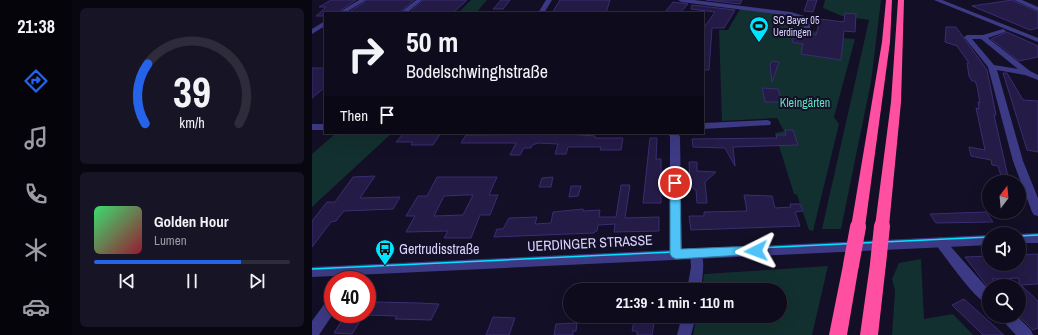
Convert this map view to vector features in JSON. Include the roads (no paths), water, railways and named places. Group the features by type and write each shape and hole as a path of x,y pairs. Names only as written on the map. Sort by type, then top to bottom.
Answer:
{"highway":[{"path":"838,335 858,227 886,42 889,0"},
{"path":"869,335 896,102 901,0"}],"street":[{"path":"343,12 363,0"},
{"path":"404,12 419,0"},
{"path":"542,12 549,0"},
{"path":"681,0 791,14 806,20 808,22 807,28 809,30"},
{"path":"937,0 1038,40"},
{"path":"1017,0 1038,9"},
{"path":"312,32 324,24"},
{"path":"1003,31 982,37 967,37 992,67 1018,161 1038,212"},
{"path":"982,37 1027,73 1038,78"},
{"path":"992,67 1027,73"},
{"path":"704,126 767,123"},
{"path":"312,127 324,127"},
{"path":"674,134 675,137 676,254"},
{"path":"1026,238 1038,238"},
{"name":"UERDINGER STRASSE","path":"376,274 676,254 982,240"},
{"path":"940,242 982,291"},
{"path":"695,283 697,267 696,253"},
{"name":"UERDINGER STRASSE","path":"312,272 324,273"},
{"path":"312,333 324,316"},
{"path":"684,335 687,323"},
{"path":"1014,323 1026,335"}],"tram line":[{"path":"1026,236 1038,235"},
{"path":"312,269 982,237"}],"place":[{"name":"SC Bayer 05 Uerdingen","path":"759,43"},
{"name":"Gertrudisstraße","path":"385,266"}],"park label":[{"name":"Kleingärten","path":"805,103"}]}
